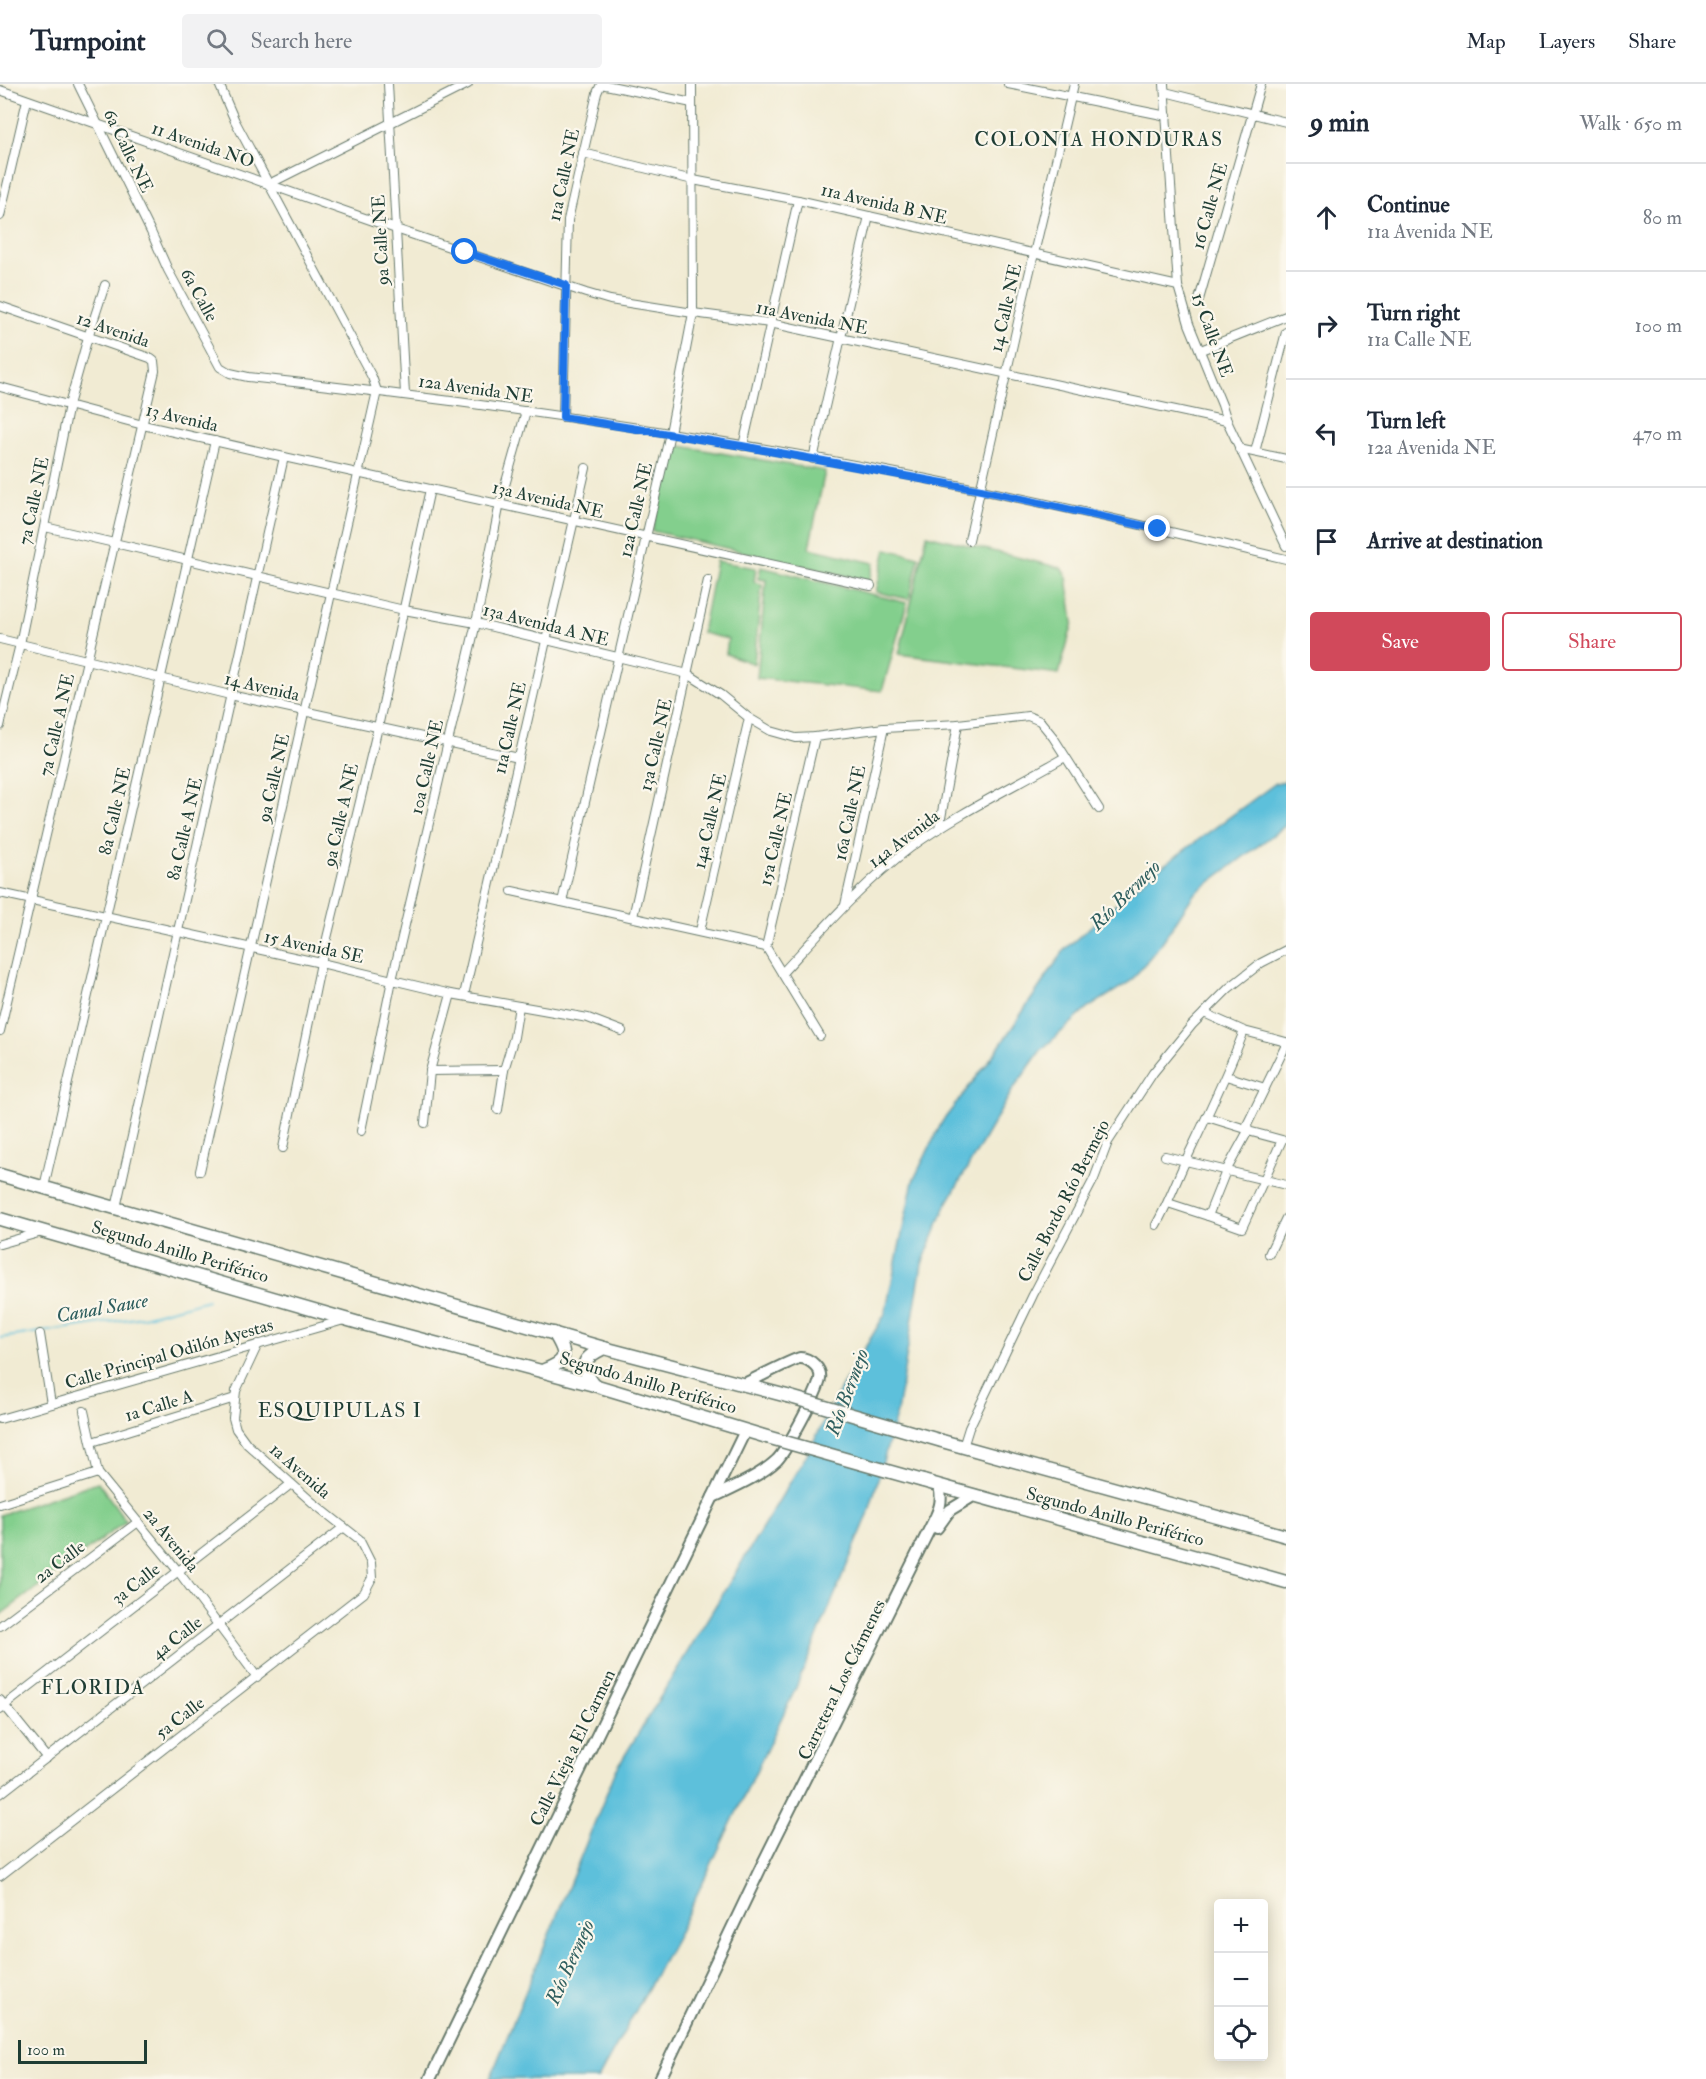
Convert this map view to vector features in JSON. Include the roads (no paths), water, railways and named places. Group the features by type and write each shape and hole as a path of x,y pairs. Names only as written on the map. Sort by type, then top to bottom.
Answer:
{"main road":[{"name":"Segundo Anillo Periférico","path":"0,1174 604,1348 787,1396 1286,1536"},
{"name":"Segundo Anillo Periférico","path":"0,1219 346,1319 594,1384 745,1431 1286,1582"},
{"path":"542,1371 562,1361 564,1353 554,1333"},
{"path":"594,1384 586,1373 585,1359 604,1348"},
{"path":"713,1497 776,1461 784,1451 813,1398 821,1378 820,1372 811,1362 803,1358 795,1358 770,1373 742,1385"},
{"name":"Calle Vieja a El Carmen","path":"430,2079 745,1431"},
{"name":"Carretera Los Cármenes","path":"660,2079 768,1854 936,1516 941,1496 939,1486"},
{"name":"Carretera Los Cármenes","path":"753,1889 782,1838 942,1519 950,1510 973,1496"}],"street":[{"name":"6a Calle NE","path":"78,84 151,232"},
{"path":"219,84 235,121 372,377 377,391"},
{"name":"9a Calle NE","path":"387,84 405,394"},
{"path":"269,184 468,84"},
{"path":"601,84 692,103"},
{"name":"11a Calle NE","path":"563,417 568,220 601,84"},
{"name":"12a Calle NE","path":"562,902 670,433 693,313 692,84"},
{"path":"1008,84 1167,116"},
{"name":"14 Calle NE","path":"969,540 1074,84"},
{"name":"16 Calle NE","path":"1198,303 1261,84"},
{"path":"1165,88 1252,115 1286,122"},
{"name":"15 Calle NE","path":"1165,88 1178,286 1189,324 1227,421 1286,546"},
{"name":"11 Avenida NO","path":"0,90 396,229"},
{"path":"0,216 27,100"},
{"name":"11a Avenida B NE","path":"583,153 693,180 798,200 1178,286"},
{"path":"742,446 798,200"},
{"path":"813,459 869,216"},
{"name":"11a Avenida NE","path":"396,229 610,300 770,323 1227,421"},
{"name":"6a Calle","path":"151,232 168,270 220,367 225,371"},
{"name":"7a Calle NE","path":"0,725 20,644 69,405 105,285"},
{"name":"12 Avenida","path":"0,306 154,361 155,371 143,425"},
{"path":"1201,350 1286,316"},
{"path":"1255,452 1286,332"},
{"name":"12a Avenida NE","path":"225,371 248,377 405,394 670,433 981,490 1286,559"},
{"name":"13 Avenida","path":"0,387 143,425 359,474"},
{"name":"9a Calle NE","path":"200,1171 377,391"},
{"name":"10a Calle NE","path":"361,1131 392,980 476,623 500,503 526,411"},
{"name":"7a Calle A NE","path":"0,1031 143,425"},
{"name":"8a Calle NE","path":"44,1187 215,441"},
{"path":"1239,449 1286,459"},
{"name":"8a Calle A NE","path":"116,1208 284,457"},
{"name":"11a Calle NE","path":"464,995 586,468"},
{"name":"13a Avenida NE","path":"359,474 500,503 645,538 871,586"},
{"name":"9a Calle A NE","path":"283,1148 321,963 378,728 430,489"},
{"name":"13a Avenida A NE","path":"45,527 404,610 476,623 688,674 721,695 749,718 771,731 796,738 1028,716 1040,721 1065,757"},
{"name":"13a Calle NE","path":"633,917 708,580"},
{"name":"14 Avenida","path":"0,639 230,695 519,758"},
{"name":"14a Calle NE","path":"700,931 749,718"},
{"path":"939,829 958,724"},
{"name":"16a Calle NE","path":"845,905 884,728"},
{"name":"15a Calle NE","path":"766,947 814,737"},
{"path":"1065,757 1099,809"},
{"name":"14a Avenida","path":"782,973 845,905 909,849 939,829 1065,757"},
{"path":"512,891 766,947 820,1036"},
{"name":"15 Avenida SE","path":"0,893 321,963 451,994 588,1018 622,1030"},
{"name":"Calle Bordo Río Bermejo","path":"963,1447 969,1428 1033,1295 1094,1179 1108,1142 1153,1072 1229,988 1261,963 1286,950"},
{"path":"425,1123 430,1071 451,994"},
{"path":"498,1110 504,1070 514,1037 519,1006"},
{"path":"1204,1014 1244,1031 1286,1043 1226,1171 1208,1216"},
{"path":"1156,1225 1226,1076 1244,1031"},
{"path":"430,1071 504,1070"},
{"path":"1226,1076 1265,1088"},
{"path":"1207,1117 1284,1140"},
{"path":"1168,1203 1242,1228 1284,1140 1286,1131"},
{"path":"1165,1156 1286,1185"},
{"path":"1269,1254 1286,1218"},
{"path":"0,1244 43,1231"},
{"name":"Calle Principal Odilón Ayestas","path":"0,1419 346,1319"},
{"path":"40,1334 51,1404"},
{"name":"1a Avenida","path":"258,1344 235,1398 233,1418 240,1435 291,1484 359,1539 371,1563 372,1578"},
{"name":"1a Calle A","path":"92,1442 235,1398"},
{"name":"2a Avenida","path":"84,1412 99,1473 178,1571 257,1677"},
{"path":"0,1504 99,1473"},
{"name":"3a Calle","path":"1,1705 291,1484"},
{"name":"2a Calle","path":"0,1626 138,1522"},
{"name":"4a Calle","path":"0,1794 344,1527"},
{"name":"5a Calle","path":"0,1876 364,1593 372,1578"},
{"path":"1,1705 47,1758"}],"water":[{"name":"Río Bermejo","path":"1286,781 1286,825 1194,894 1163,941 1131,981 1088,1008 1041,1050 1012,1091 946,1205 922,1264 897,1412 868,1515 795,1690 676,1938 598,2079 490,2079 616,1770 806,1456 841,1388 885,1314 913,1181 942,1122 995,1053 1065,949 1145,879 1276,783"}],"waterway":[{"name":"Canal Sauce","path":"0,1338 143,1317 208,1300"}],"district":[{"name":"COLONIA HONDURAS","path":"1099,139"},
{"name":"ESQUIPULAS I","path":"340,1410"},
{"name":"FLORIDA","path":"93,1687"}]}
